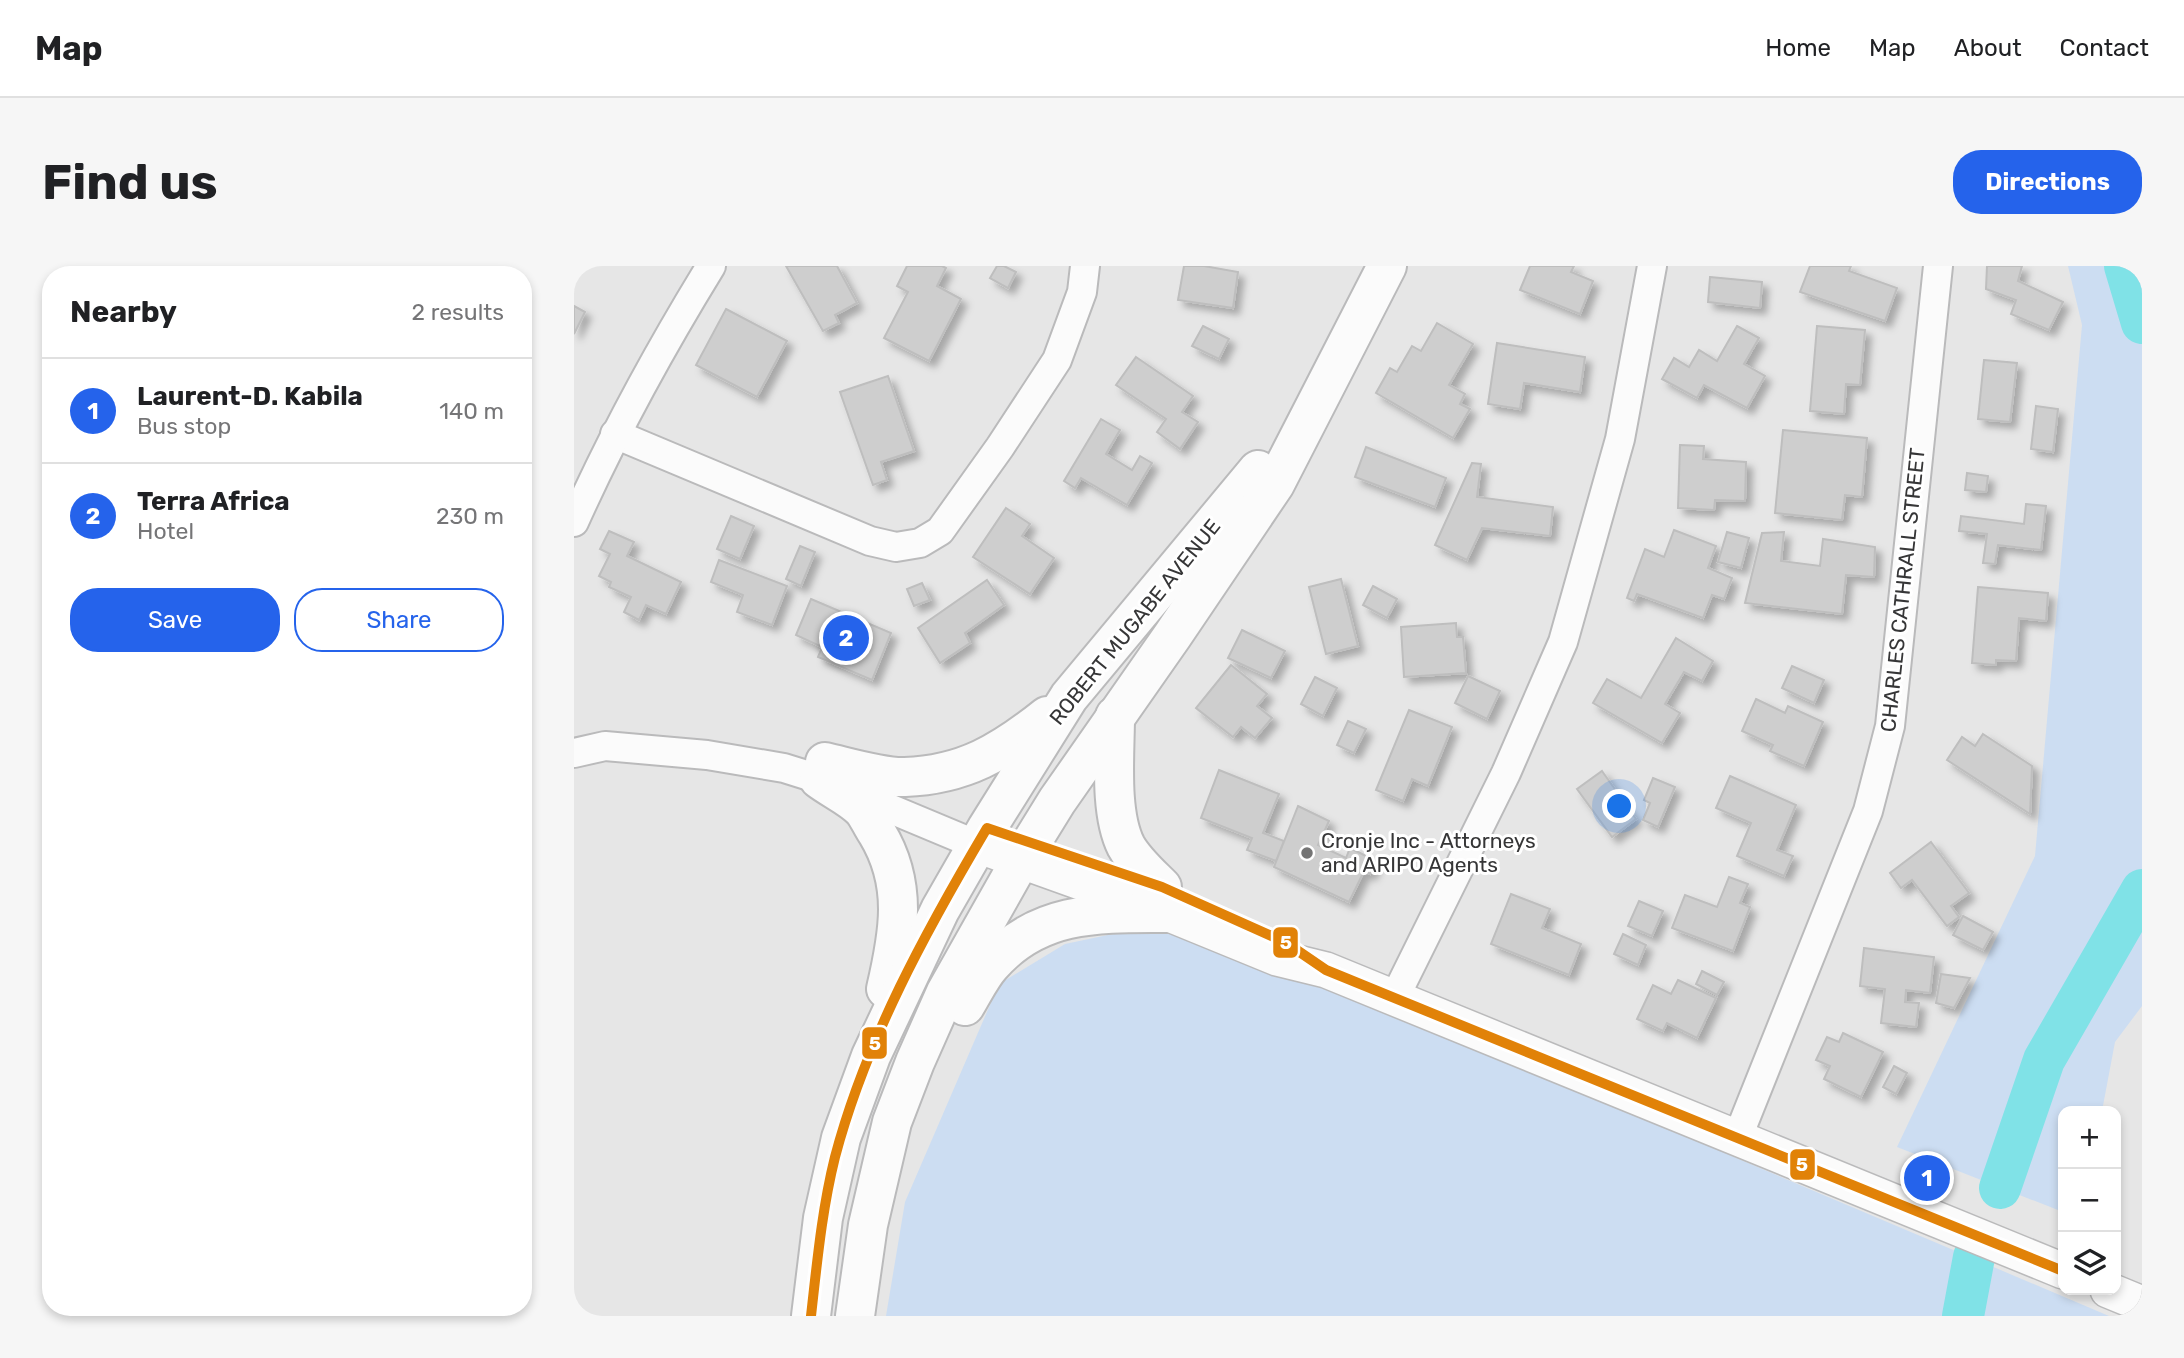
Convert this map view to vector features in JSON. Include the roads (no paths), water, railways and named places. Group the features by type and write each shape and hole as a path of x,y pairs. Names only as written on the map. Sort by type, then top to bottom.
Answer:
{"main road":[{"name":"ROBERT MUGABE AVENUE","path":"855,1316 878,1174 892,1122 946,992 1025,853 1115,716 1275,484 1387,266"},
{"name":"ROBERT MUGABE AVENUE","path":"811,1316 822,1218 841,1138 871,1056 922,947 982,836 1069,697 1179,567 1333,375"},
{"path":"822,771 903,777 946,772 979,762 1012,744 1069,697"},
{"path":"878,1174 943,1042 990,966 1012,945 1063,920 1164,900 1127,846 1118,822 1115,716"},
{"path":"822,771 862,809 888,852 896,874 899,901 895,953 871,1056"}],"street":[{"path":"574,522 615,434 669,334 711,266"},
{"path":"615,434 870,541 896,547 920,543 940,531 1057,360 1082,292 1085,266"},
{"path":"1395,997 1506,773 1563,642 1620,439 1652,266"},
{"name":"CHARLES CATHRALL STREET","path":"1737,1139 1868,811 1890,726 1938,266"},
{"path":"574,753 606,746 707,755 784,768 822,771 1025,853 1164,900 1277,958 1326,970 1395,997 2058,1269"},
{"path":"2120,1295 2142,1304"}],"waterway":[{"path":"2125,266 2142,323"},
{"path":"2000,1188 2044,1060 2142,890"},
{"path":"1963,1316 1974,1257"}],"place":[{"name":"Terra Africa","path":"846,638"},
{"name":"Cronje Inc - Attorneys and ARIPO Agents","path":"1307,853"},
{"name":"Laurent-D. Kabila","path":"1927,1178"}]}
